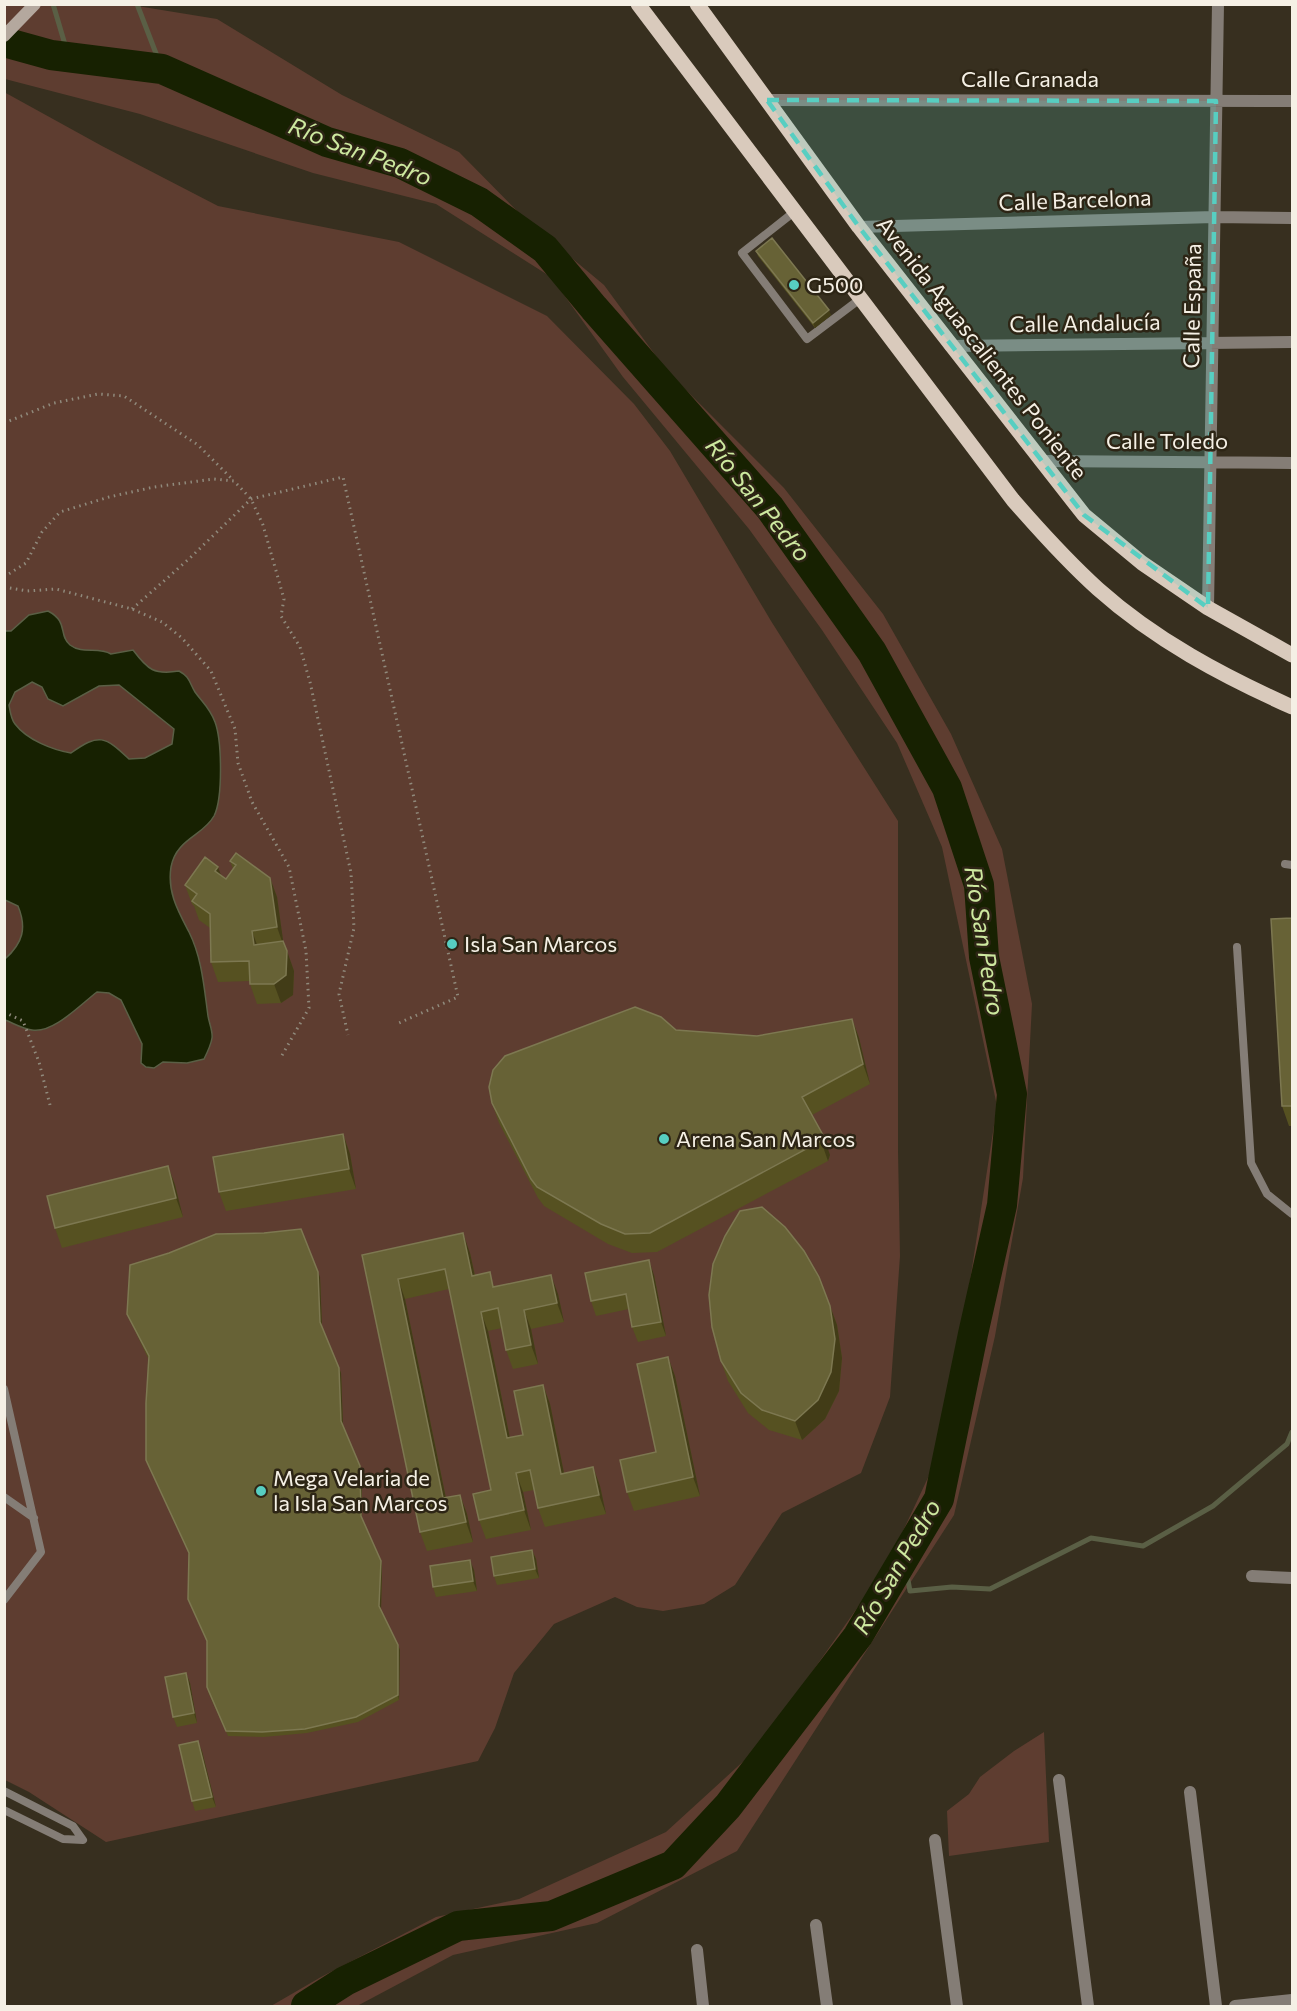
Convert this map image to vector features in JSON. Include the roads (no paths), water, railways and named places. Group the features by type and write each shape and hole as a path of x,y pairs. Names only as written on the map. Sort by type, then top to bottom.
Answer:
{"main road":[{"path":"638,4 1013,500 1058,551 1099,590 1147,628 1203,663 1293,707"},
{"name":"Avenida Aguascalientes Poniente","path":"697,4 858,227 1084,515 1142,563 1208,608 1293,655"}],"street":[{"path":"4,36 35,4"},
{"name":"Calle España","path":"1208,608 1218,4"},
{"name":"Calle Granada","path":"767,100 1293,101"},
{"name":"Calle Barcelona","path":"858,227 1214,217 1293,218"},
{"name":"Calle Andalucía","path":"950,346 1293,342"},
{"name":"Calle Toledo","path":"1040,461 1293,464"},
{"path":"1252,1576 1293,1578"},
{"path":"1059,1780 1088,2007"},
{"path":"1190,1792 1216,2007"},
{"path":"936,1840 957,2007"},
{"path":"816,1925 827,2007"},
{"path":"696,1950 703,2007"},
{"path":"1235,2007 1293,2000"}],"lane":[{"path":"794,212 742,253 807,339 860,299"},
{"path":"1238,947 1251,1163 1267,1194 1293,1214"},
{"path":"4,1389 41,1552 4,1600"},
{"path":"4,1497 34,1518"},
{"path":"4,1791 73,1826 83,1840 63,1839 7,1811 16,1798"}],"waterway":[{"path":"53,4 69,58"},
{"path":"137,4 162,69"},
{"name":"Río San Pedro","path":"4,42 51,55 162,69 327,142 400,163 479,202 545,249 770,508 872,652 947,788 979,885 984,957 1012,1094 1002,1205 939,1499 858,1636 728,1806 673,1865 551,1916 458,1926 345,1981 306,2006"},
{"path":"904,1559 910,1591 952,1587 990,1589 1091,1538 1143,1546 1213,1506 1287,1444 1292,1432"}],"place":[{"name":"G500","path":"794,285"},
{"name":"Isla San Marcos","path":"452,944"},
{"name":"Arena San Marcos","path":"664,1139"},
{"name":"Mega Velaria de la Isla San Marcos","path":"261,1491"}]}
